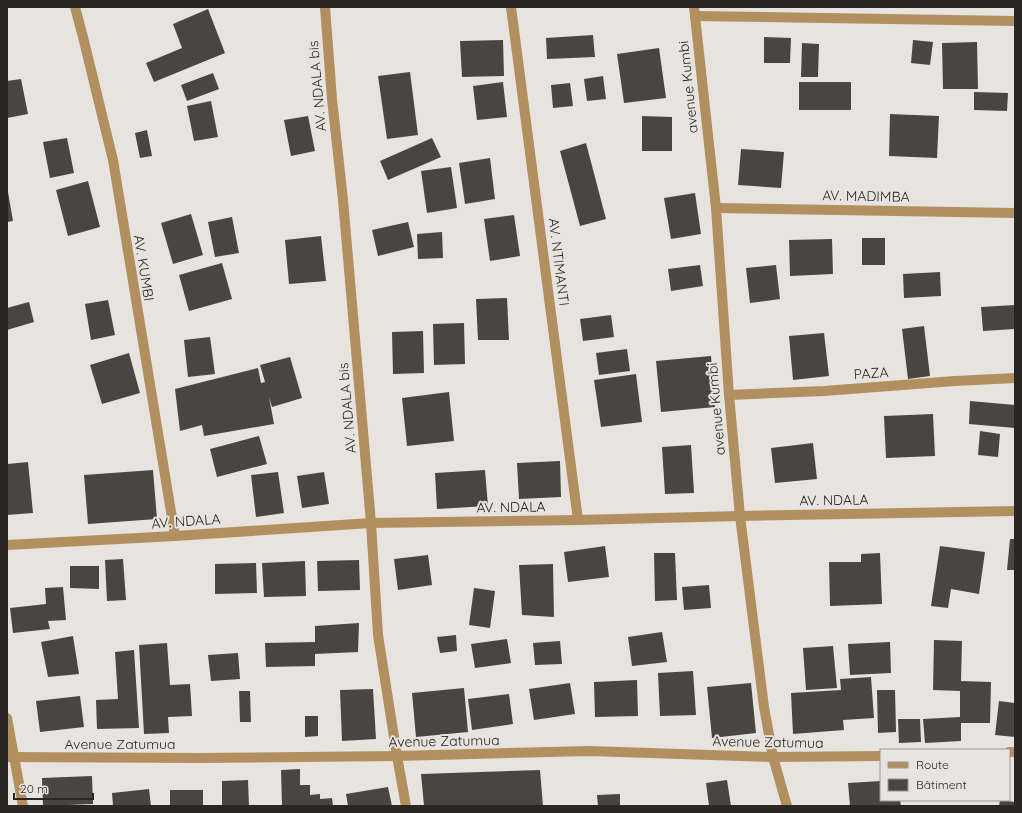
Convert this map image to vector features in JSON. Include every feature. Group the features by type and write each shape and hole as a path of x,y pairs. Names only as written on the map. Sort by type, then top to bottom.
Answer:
{"street":[{"name":"AV. KUMBI","path":"75,7 112,160 175,536"},
{"name":"AV. NDALA bis","path":"325,7 371,523 378,635 406,806"},
{"name":"AV. NTIMANTI","path":"511,7 578,520"},
{"path":"694,11 1015,21"},
{"name":"avenue Kumbi","path":"694,11 716,208 729,395 740,516 764,707 773,757 787,806"},
{"name":"AV. MADIMBA","path":"716,208 1015,213"},
{"name":"PAZA","path":"729,395 824,391 1015,378"},
{"name":"AV. NDALA","path":"7,545 371,523 1015,510"},
{"path":"7,718 10,757 23,806"},
{"name":"Avenue Zatumua","path":"10,757 200,758 397,756 590,751 773,757 880,756"}],"building":[{"path":"208,9 225,53 154,82 146,63 182,48 173,24"},
{"path":"593,35 595,57 547,59 546,38"},
{"path":"764,37 791,38 790,63 764,63"},
{"path":"503,40 504,76 462,77 460,41"},
{"path":"913,40 933,42 930,65 911,63"},
{"path":"977,42 978,89 943,89 942,43"},
{"path":"802,43 819,44 818,77 801,77"},
{"path":"659,48 666,98 624,103 617,54"},
{"path":"410,72 418,135 387,139 378,76"},
{"path":"213,73 219,89 187,101 181,85"},
{"path":"603,76 606,99 587,101 584,79"},
{"path":"21,79 28,114 7,118 7,81"},
{"path":"503,82 507,117 477,120 473,86"},
{"path":"799,82 851,82 851,110 799,110"},
{"path":"570,83 573,106 553,108 551,85"},
{"path":"974,92 1008,93 1007,111 974,110"},
{"path":"211,101 218,137 194,141 187,106"},
{"path":"890,114 939,116 937,158 889,156"},
{"path":"308,116 315,151 291,156 284,120"},
{"path":"642,116 672,117 672,151 642,151"},
{"path":"147,130 152,156 140,158 135,133"},
{"path":"67,138 74,173 50,178 43,142"},
{"path":"432,138 441,157 388,180 380,161"},
{"path":"586,143 606,219 580,226 560,151"},
{"path":"741,149 784,152 781,188 738,185"},
{"path":"490,158 495,199 465,204 459,163"},
{"path":"451,167 457,208 427,213 421,171"},
{"path":"88,181 100,227 68,236 56,190"},
{"path":"8,192 13,221 7,222 7,193"},
{"path":"695,193 701,234 671,239 664,198"},
{"path":"191,214 203,255 173,264 161,223"},
{"path":"514,215 520,256 490,261 484,219"},
{"path":"232,217 239,253 215,257 208,222"},
{"path":"408,222 414,247 378,256 372,230"},
{"path":"442,232 443,258 418,259 417,234"},
{"path":"321,236 326,281 289,284 285,240"},
{"path":"862,238 885,238 885,265 862,265"},
{"path":"832,239 833,274 790,276 789,240"},
{"path":"222,263 232,299 189,311 179,275"},
{"path":"700,265 703,286 671,291 668,269"},
{"path":"776,265 780,299 750,303 746,268"},
{"path":"940,272 941,296 904,298 903,274"},
{"path":"507,298 509,340 478,340 476,299"},
{"path":"108,300 115,335 91,340 85,304"},
{"path":"29,302 34,322 7,330 7,308"},
{"path":"1015,305 1015,329 983,331 981,307"},
{"path":"611,315 614,337 583,341 580,319"},
{"path":"464,323 465,364 434,365 433,324"},
{"path":"924,326 930,376 908,379 902,329"},
{"path":"423,331 424,373 393,374 392,332"},
{"path":"824,333 829,376 793,380 789,336"},
{"path":"210,337 215,374 188,377 184,340"},
{"path":"627,349 630,371 599,375 596,353"},
{"path":"129,353 140,393 102,404 90,365"},
{"path":"711,356 715,407 661,412 656,361"},
{"path":"290,357 302,398 272,407 269,397 274,424 204,436 202,425 180,431 175,389 258,368 261,383 265,382 260,365"},
{"path":"636,374 642,422 601,427 594,380"},
{"path":"449,392 454,441 407,446 402,398"},
{"path":"970,401 1015,405 1015,428 969,424"},
{"path":"933,414 935,456 886,458 884,416"},
{"path":"980,431 1000,434 998,457 978,455"},
{"path":"259,436 267,464 217,477 210,449"},
{"path":"813,443 817,479 775,483 771,448"},
{"path":"691,445 694,493 665,494 662,447"},
{"path":"560,461 561,497 519,499 517,463"},
{"path":"28,462 33,513 7,515 7,464"},
{"path":"153,470 157,519 88,524 84,475"},
{"path":"485,470 488,506 437,509 435,473"},
{"path":"278,472 284,513 256,517 251,475"},
{"path":"324,472 329,504 302,508 297,476"},
{"path":"1010,539 1015,539 1015,570 1007,570"},
{"path":"605,546 609,577 568,582 564,552"},
{"path":"940,546 985,552 979,594 951,589 948,608 931,606"},
{"path":"654,553 675,553 677,600 655,601"},
{"path":"880,553 882,604 830,606 829,562 861,562 861,554"},
{"path":"428,555 432,585 398,590 394,559"},
{"path":"123,559 126,600 107,601 105,560"},
{"path":"359,560 360,590 318,591 317,561"},
{"path":"305,561 306,596 264,597 262,563"},
{"path":"256,563 257,593 215,594 215,564"},
{"path":"553,564 554,617 522,615 519,565"},
{"path":"70,566 99,566 99,589 70,588"},
{"path":"709,585 711,608 684,610 682,587"},
{"path":"63,587 66,620 48,621 50,629 13,633 10,608 46,604 45,588"},
{"path":"474,588 495,591 490,628 469,625"},
{"path":"359,623 358,652 315,654 315,666 266,667 265,643 315,642 315,626"},
{"path":"662,632 667,662 632,666 628,637"},
{"path":"456,635 457,651 440,653 437,637"},
{"path":"73,636 79,674 48,677 41,642"},
{"path":"507,639 511,663 475,668 471,644"},
{"path":"934,640 962,641 961,681 991,682 990,723 961,723 961,741 925,743 923,719 960,717 960,691 933,690"},
{"path":"560,641 562,664 535,665 533,643"},
{"path":"890,642 891,673 850,675 848,644"},
{"path":"167,643 170,685 190,684 192,716 168,717 169,733 144,734 139,645"},
{"path":"833,646 837,688 806,690 803,648"},
{"path":"134,650 139,728 97,729 96,700 118,699 115,652"},
{"path":"238,653 240,679 211,681 208,655"},
{"path":"693,671 696,715 660,716 658,673"},
{"path":"871,677 874,718 843,720 844,730 793,734 791,693 841,690 840,679"},
{"path":"637,680 638,716 595,717 594,682"},
{"path":"570,683 575,714 534,720 529,689"},
{"path":"751,683 756,733 712,738 707,687"},
{"path":"464,688 468,732 416,737 412,693"},
{"path":"373,689 376,739 342,741 340,690"},
{"path":"877,690 895,690 896,732 878,733"},
{"path":"239,691 250,691 251,722 240,722"},
{"path":"509,694 513,724 472,730 468,699"},
{"path":"80,696 84,727 40,732 36,701"},
{"path":"999,701 1015,703 1015,737 995,735"},
{"path":"305,716 318,716 318,736 305,737"},
{"path":"898,719 920,719 921,742 899,743"},
{"path":"300,769 300,785 310,785 310,795 320,794 320,799 332,798 333,806 282,806 281,770"},
{"path":"540,770 543,806 424,806 421,774"},
{"path":"92,776 93,804 43,806 42,778"},
{"path":"248,780 249,806 222,806 222,781"},
{"path":"727,780 731,806 709,806 706,783"},
{"path":"880,781 880,801 900,801 901,806 850,806 848,783"},
{"path":"388,787 392,806 348,806 346,794"},
{"path":"149,789 151,806 113,806 112,793"},
{"path":"170,790 203,790 203,806 170,806"},
{"path":"620,794 620,806 598,806 597,795"},
{"path":"1000,801 1015,802 1015,806 999,806"}]}
